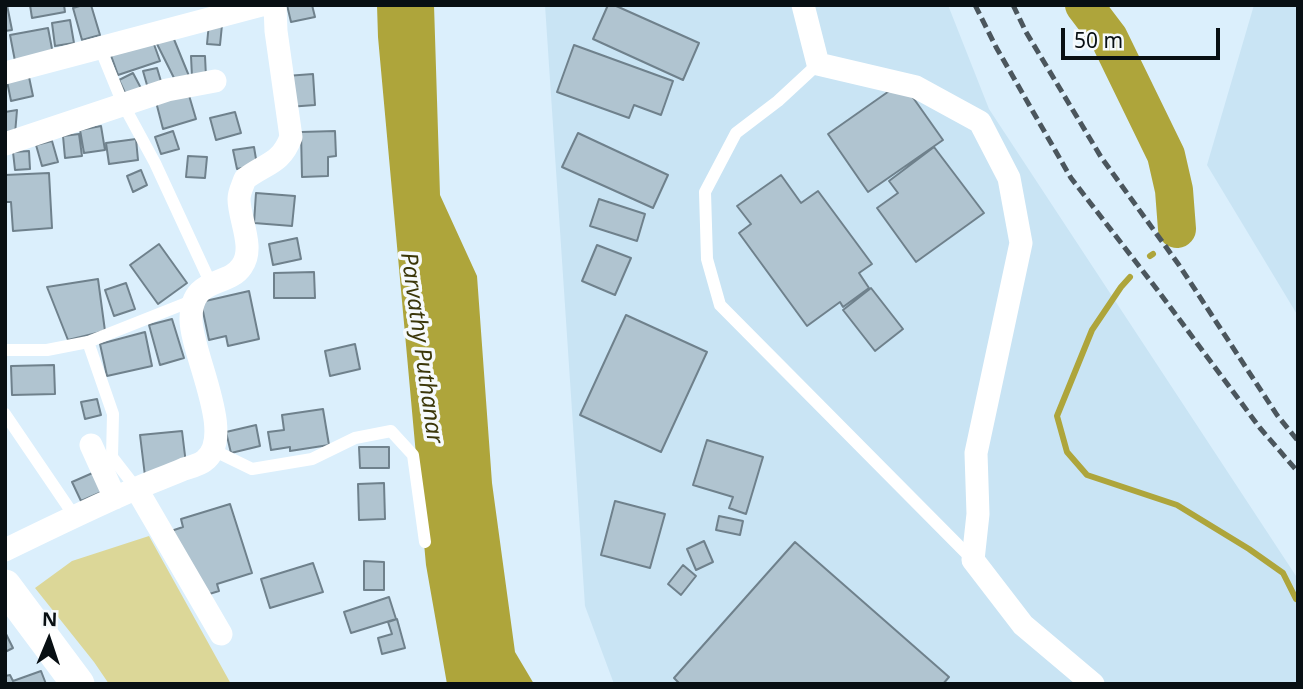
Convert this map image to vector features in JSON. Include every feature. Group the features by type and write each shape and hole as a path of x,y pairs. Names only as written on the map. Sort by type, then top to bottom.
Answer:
{"main road":[{"path":"5,586 78,684"}],"street":[{"path":"5,73 262,5"},
{"path":"5,550 126,493 204,461 213,450 216,422 191,320 194,300 204,287 236,273 243,265 247,249 239,195 245,179 277,160 285,152 291,137 276,31 275,5"},
{"path":"803,5 818,64 916,87 980,122 1009,178 1021,243 976,453 978,514 973,560 1023,625 1093,684"},
{"path":"5,144 167,90 215,80"},
{"path":"91,445 221,634"}],"lane":[{"path":"100,48 123,104 155,163 211,284"},
{"path":"818,64 778,101 736,133 705,192 707,259 720,305 973,560"},
{"path":"5,351 47,350 88,342 194,300"},
{"path":"88,342 113,414 112,457 126,493"},
{"path":"5,414 75,517"},
{"path":"213,450 251,469 312,459 355,438 391,431 413,455 425,542"}],"shaded area":[{"path":"545,5 948,5 989,109 1298,579 1298,684 614,684 585,606"},
{"path":"1254,5 1298,5 1298,316 1207,165"},
{"path":"149,536 231,684 109,684 35,588 72,561"}],"water":[{"name":"Parvathy Puthanar","path":"377,5 434,5 440,195 477,276 492,483 515,652 534,684 447,684 426,565"}],"building":[{"path":"5,5 12,30 5,31"},
{"path":"30,5 64,5 65,12 32,18"},
{"path":"91,5 100,35 82,40 73,8"},
{"path":"287,5 312,5 315,17 291,22"},
{"path":"608,5 614,5 699,43 683,80 593,39"},
{"path":"70,20 74,43 55,46 52,23"},
{"path":"209,23 222,25 220,45 207,44"},
{"path":"48,28 53,54 15,61 10,35"},
{"path":"171,32 189,76 176,82 155,40"},
{"path":"151,36 160,61 118,75 109,50"},
{"path":"574,45 673,81 661,115 634,105 629,118 557,92"},
{"path":"191,56 205,56 206,77 192,77"},
{"path":"157,68 163,88 149,92 143,71"},
{"path":"133,73 143,92 128,99 119,80"},
{"path":"313,74 315,105 288,107 286,76"},
{"path":"29,77 33,96 11,101 7,81"},
{"path":"902,82 943,140 868,192 828,134"},
{"path":"188,92 196,119 163,129 155,98"},
{"path":"17,110 15,134 5,134 5,112"},
{"path":"235,112 241,133 216,140 210,118"},
{"path":"101,126 105,150 84,153 80,130"},
{"path":"173,131 179,149 161,154 155,137"},
{"path":"335,131 336,156 328,157 328,176 302,177 301,132"},
{"path":"578,133 668,175 653,208 562,167"},
{"path":"79,134 82,156 65,158 63,136"},
{"path":"136,139 138,160 109,164 106,143"},
{"path":"52,141 58,162 42,166 36,145"},
{"path":"254,147 257,165 237,169 233,150"},
{"path":"934,147 984,213 916,262 877,208 898,193 889,181"},
{"path":"29,151 30,169 15,170 13,152"},
{"path":"188,156 207,157 205,178 186,177"},
{"path":"141,170 147,185 133,192 127,176"},
{"path":"49,173 52,228 13,231 11,202 5,202 5,175"},
{"path":"781,175 801,203 818,191 872,264 859,273 869,288 843,307 840,302 807,326 739,233 751,224 737,206"},
{"path":"256,193 295,196 292,226 254,223"},
{"path":"599,199 645,214 637,241 590,226"},
{"path":"297,238 301,259 273,265 269,244"},
{"path":"159,244 187,283 158,304 130,265"},
{"path":"597,245 631,258 615,295 582,281"},
{"path":"314,272 315,298 274,298 274,273"},
{"path":"98,279 105,331 68,340 47,287"},
{"path":"126,283 135,309 114,316 105,290"},
{"path":"871,288 903,329 875,351 843,310"},
{"path":"249,291 259,339 228,346 226,336 209,340 201,302"},
{"path":"626,315 707,352 661,452 580,415"},
{"path":"172,319 184,358 160,365 149,325"},
{"path":"145,332 152,366 107,376 100,344"},
{"path":"355,344 360,369 330,376 325,351"},
{"path":"54,365 55,394 12,395 11,366"},
{"path":"97,399 101,415 85,419 81,402"},
{"path":"323,409 329,445 290,451 290,447 271,450 268,432 284,430 282,415"},
{"path":"256,425 260,446 231,453 226,432"},
{"path":"182,431 187,472 145,476 140,435"},
{"path":"707,440 763,457 746,514 729,508 733,497 693,485"},
{"path":"359,447 389,447 389,468 360,468"},
{"path":"104,468 113,487 81,501 72,482"},
{"path":"384,483 385,519 359,520 358,484"},
{"path":"615,501 665,514 650,568 601,555"},
{"path":"230,504 252,573 217,584 219,591 190,600 168,532 183,527 181,519"},
{"path":"719,516 743,521 740,535 716,530"},
{"path":"704,541 713,562 696,570 687,549"},
{"path":"795,542 949,677 943,684 680,684 674,678"},
{"path":"364,561 384,562 384,590 364,590"},
{"path":"313,563 323,592 270,608 261,579"},
{"path":"683,565 696,576 681,595 668,584"},
{"path":"389,597 396,619 351,633 344,612"},
{"path":"397,619 405,648 382,654 378,638 392,634 388,622"},
{"path":"5,632 13,648 5,652"},
{"path":"41,671 46,684 5,684 5,676 10,675 13,681"}],"waterway":[{"path":"1084,5 1109,38 1166,155 1174,190 1177,229"},
{"path":"1173,233 1177,229"},
{"path":"1130,277 1092,330 1057,416 1067,452 1087,475 1177,505 1249,549 1283,573 1296,599"}],"railway":[{"path":"975,5 1071,178 1260,428 1298,472"},
{"path":"1013,5 1026,32 1101,157 1179,265 1277,415 1298,441"}]}
